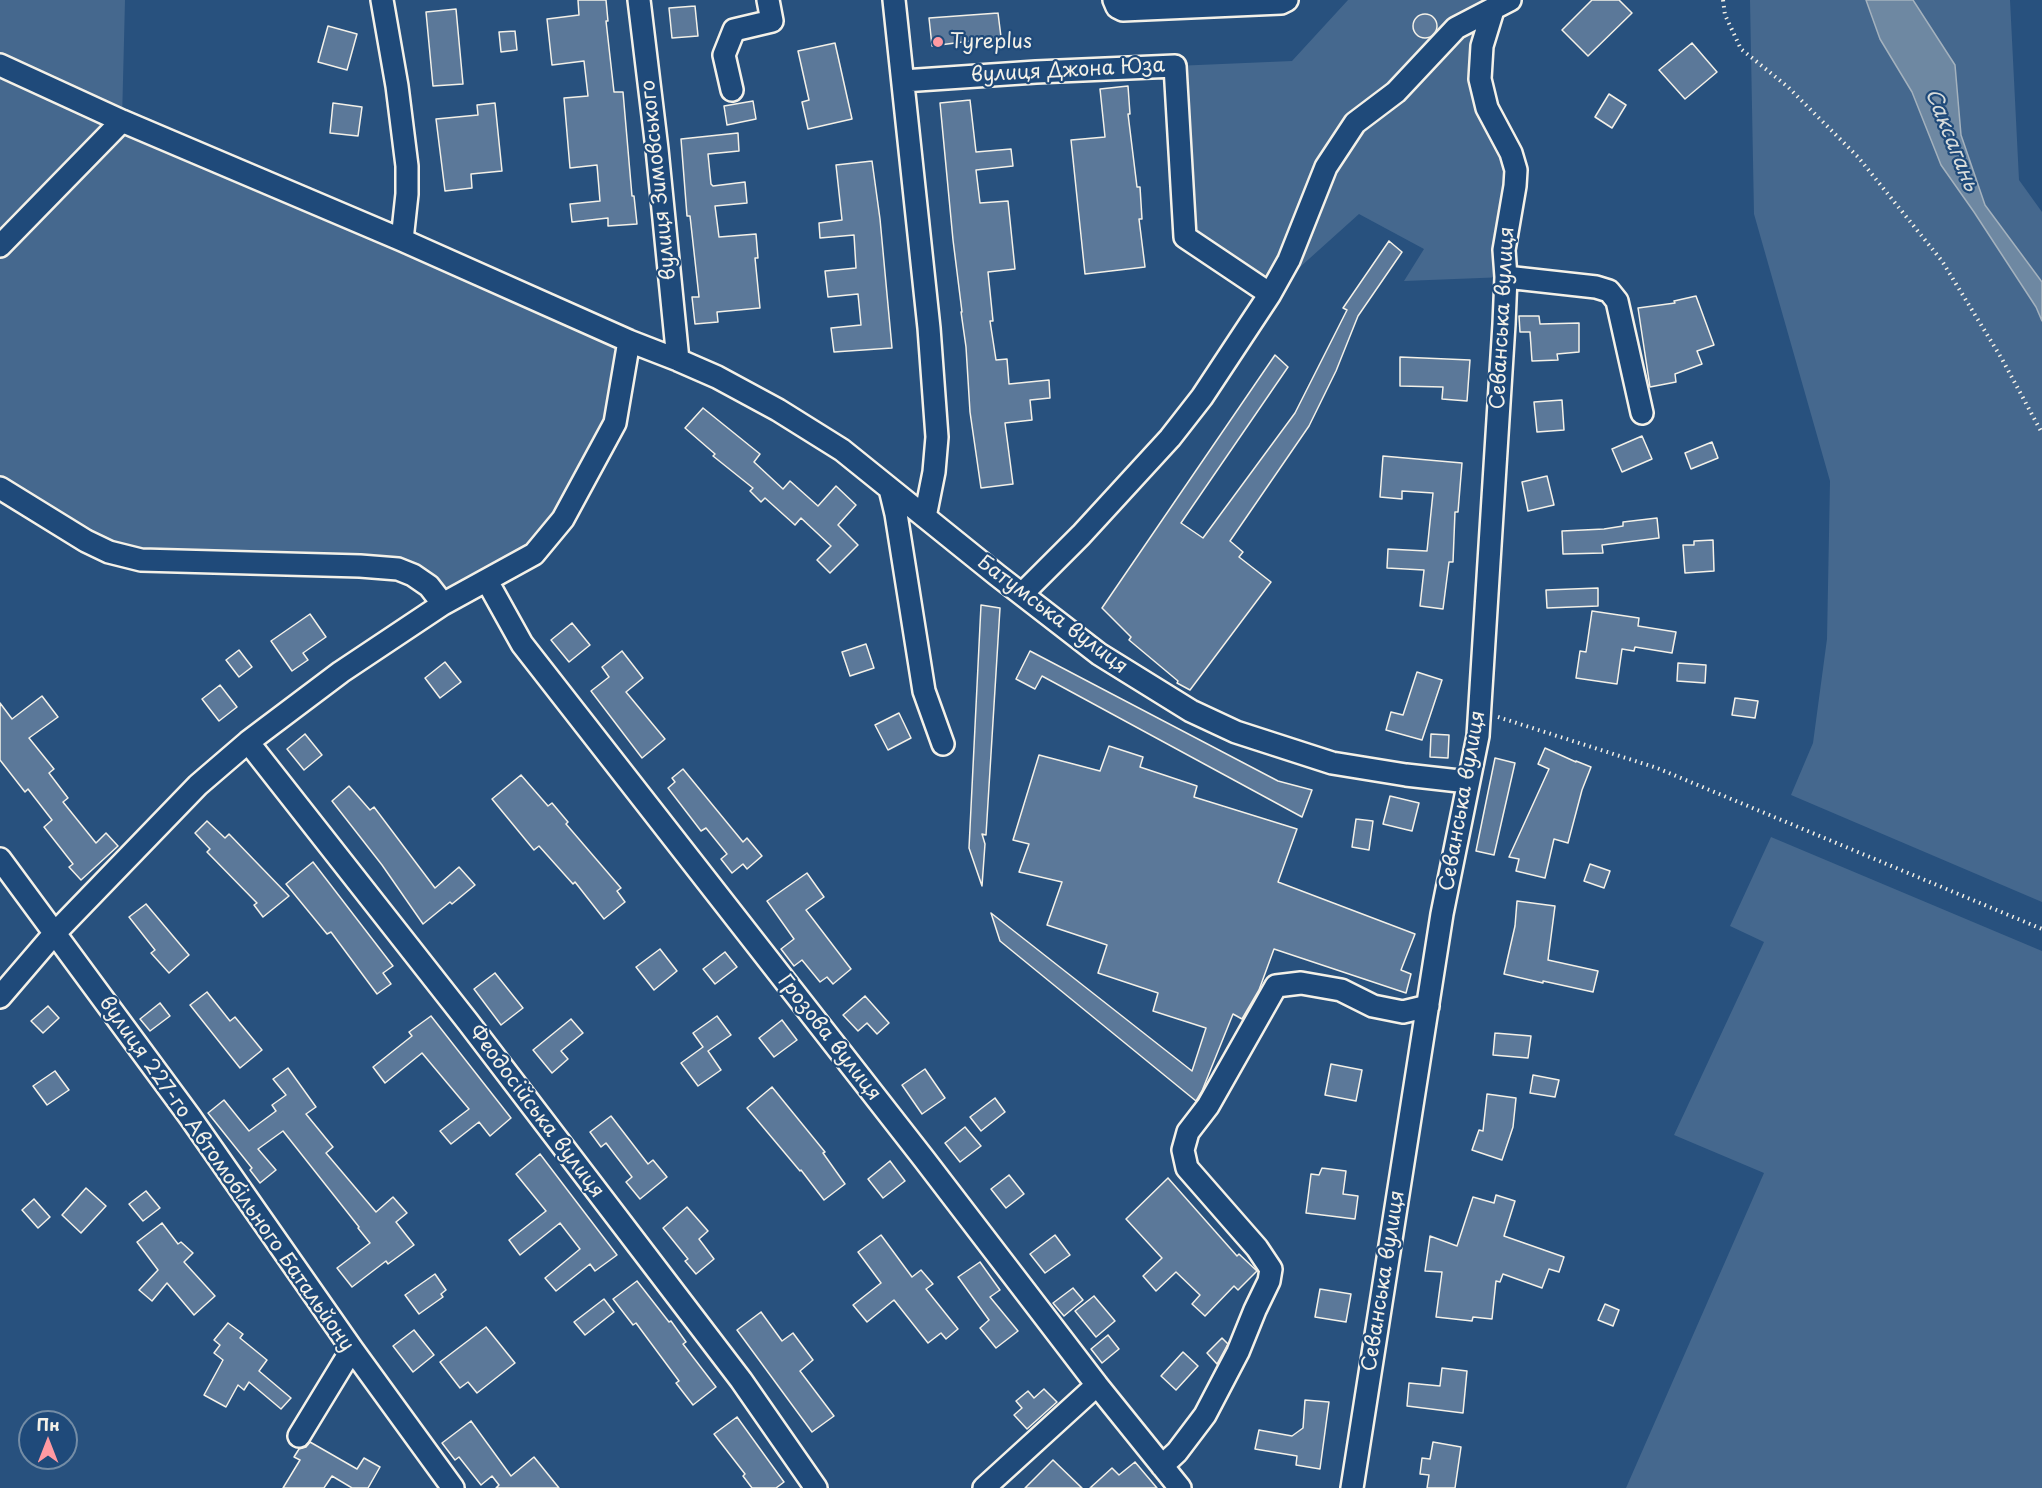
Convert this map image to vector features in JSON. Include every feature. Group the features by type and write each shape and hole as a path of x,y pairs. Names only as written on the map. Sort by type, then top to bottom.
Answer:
{"street":[{"path":"382,0 397,86 407,166 407,194 402,240"},
{"name":"вулиця Зимовського","path":"639,0 657,148 678,360"},
{"path":"732,90 724,55 734,30 772,21 768,0"},
{"path":"894,0 929,328 937,437 934,472 925,518"},
{"path":"1114,0 1117,7 1123,10 1281,3 1287,0"},
{"path":"1022,594 1081,535 1170,438 1202,397 1270,294 1289,260 1326,167 1355,123 1396,92 1456,28 1502,5"},
{"name":"Севанська вулиця","path":"1352,1488 1443,914 1478,736 1506,277 1504,249 1516,170 1511,153 1486,108 1480,79 1482,46 1502,5"},
{"name":"Батумська вулиця","path":"0,65 122,121 717,377 778,410 842,450 1099,654 1191,711 1236,732 1332,763 1468,782"},
{"name":"вулиця Джона Юза","path":"903,81 1175,66 1185,237 1270,294"},
{"path":"0,246 122,121"},
{"path":"1506,277 1596,287 1609,291 1617,301 1642,413"},
{"path":"0,998 54,934 198,785 248,742 341,672 443,604 534,554 563,519 615,423 622,394 629,341"},
{"path":"0,488 86,541 110,552 141,560 398,569 413,575 429,586 443,604"},
{"path":"890,489 924,691 943,744"},
{"name":"Грозова вулиця","path":"487,581 522,644 917,1150 1097,1385 1180,1488"},
{"name":"Феодосійська вулиця","path":"248,742 468,1022 741,1380 816,1488"},
{"name":"вулиця 227-го Автомобільного Батальйону","path":"0,859 190,1117 352,1349 453,1488"},
{"path":"1162,1466 1177,1452 1205,1415 1238,1352 1269,1281 1271,1269 1257,1248 1187,1168 1183,1150 1188,1132 1208,1106 1276,986 1301,983 1341,990 1373,1006 1403,1012 1428,1006"},
{"path":"298,1436 352,1349"},
{"path":"984,1488 1097,1385"}],"path":[{"path":"1724,0 1725,15 1741,49 1788,87 1858,157 1942,261 2002,359 2042,433"},
{"path":"1480,711 1657,768 2042,929"}],"shaded area":[{"path":"0,0 125,0 122,121 629,341 622,394 534,554 443,604 413,575 141,560 0,488"},
{"path":"1348,0 1510,0 1493,10 1480,79 1511,153 1506,277 1404,281 1424,249 1359,214 1270,294 1185,237 1175,66 1292,61"},
{"path":"1750,0 1866,0 1880,39 1912,92 1941,165 2036,307 2042,321 2042,902 1791,795 1813,743 1827,639 1830,481 1754,214"},
{"path":"1913,0 2010,0 2019,180 2042,212 2042,282 1985,205 1961,135 1955,65"},
{"path":"1771,837 2042,951 2042,1488 1626,1488 1764,1173 1674,1135 1764,942 1730,926"}],"water":[{"name":"Саксагань","path":"1866,0 1913,0 1955,65 1961,135 1985,205 2042,282 2042,321 2036,307 1941,165 1912,92 1880,39"}],"building":[{"path":"578,0 606,0 608,21 606,21 614,92 623,92 632,196 634,196 637,224 608,226 608,218 572,222 570,204 600,201 597,165 570,168 564,98 588,96 584,61 552,65 547,19 579,15"},
{"path":"1592,0 1619,0 1632,13 1588,56 1562,30"},
{"path":"695,6 698,36 672,38 669,8"},
{"path":"456,9 463,84 433,86 426,12"},
{"path":"998,13 1001,37 932,46 929,18"},
{"path":"1425,14 1434,17 1437,26 1434,35 1425,38 1416,35 1413,26 1416,17"},
{"path":"328,26 357,34 347,70 318,62"},
{"path":"515,31 517,50 501,52 499,32"},
{"path":"835,43 852,119 808,129 802,102 809,100 798,51"},
{"path":"1692,43 1717,72 1685,99 1659,70"},
{"path":"1128,86 1130,114 1128,114 1137,187 1140,187 1142,219 1139,219 1145,267 1085,274 1071,140 1105,137 1100,89"},
{"path":"1609,94 1626,105 1612,128 1595,117"},
{"path":"970,100 976,152 1011,149 1013,166 976,170 980,203 1008,201 1015,269 988,272 993,321 990,321 996,360 1007,359 1009,384 1049,380 1050,398 1030,400 1032,420 1005,423 1013,484 981,488 970,412 966,347 940,103"},
{"path":"753,101 756,119 727,125 724,106"},
{"path":"333,103 362,107 358,136 330,133"},
{"path":"495,103 502,171 471,174 472,188 445,191 436,119 478,115 477,105"},
{"path":"738,133 739,151 708,154 711,184 713,186 745,182 747,203 715,206 719,237 756,234 758,258 755,258 760,308 717,312 718,322 695,324 692,297 699,297 690,216 687,216 681,139"},
{"path":"872,161 892,348 834,352 831,328 861,325 858,294 828,297 825,271 856,268 854,235 820,238 819,223 842,220 836,165"},
{"path":"1389,241 1402,252 1358,316 1336,371 1309,426 1230,541 1243,552 1239,557 1271,582 1190,690 1177,683 1178,681 1129,640 1131,637 1102,608 1275,355 1288,367 1181,523 1203,538 1295,413 1347,310 1343,308"},
{"path":"1696,296 1714,345 1697,351 1702,364 1675,374 1676,382 1650,387 1638,308 1675,303 1674,301"},
{"path":"1519,316 1539,316 1540,324 1579,323 1579,352 1557,354 1558,360 1532,361 1530,332 1520,332"},
{"path":"1400,357 1470,360 1467,401 1442,399 1443,387 1400,386"},
{"path":"1562,400 1564,430 1537,432 1534,402"},
{"path":"703,408 760,454 754,462 783,489 790,481 818,506 836,486 856,505 838,525 858,545 830,573 817,560 831,546 801,518 795,525 765,498 761,502 750,491 753,488 713,456 715,454 685,428"},
{"path":"1642,436 1652,459 1622,472 1612,449"},
{"path":"1712,442 1718,458 1691,469 1685,453"},
{"path":"1383,456 1462,463 1458,512 1455,512 1453,562 1449,562 1443,609 1420,606 1424,570 1387,568 1388,549 1427,551 1433,493 1402,491 1402,499 1380,497"},
{"path":"1547,476 1554,505 1528,511 1522,482"},
{"path":"1657,518 1659,538 1602,545 1603,553 1563,554 1562,531 1604,529 1623,526 1623,522"},
{"path":"1713,540 1714,571 1685,573 1683,545 1694,545 1694,541"},
{"path":"1598,588 1598,606 1547,608 1546,590"},
{"path":"981,605 1000,608 986,835 982,834 985,844 982,886 969,848"},
{"path":"1592,611 1639,618 1638,626 1676,632 1672,653 1635,647 1634,651 1622,649 1617,684 1576,678 1580,651 1586,652"},
{"path":"310,614 326,637 303,653 308,660 292,671 271,641"},
{"path":"572,623 590,645 569,662 551,640"},
{"path":"866,644 874,668 850,676 842,652"},
{"path":"239,650 252,667 239,677 226,660"},
{"path":"622,651 643,678 626,692 665,739 642,758 591,691 609,677 602,667"},
{"path":"1030,651 1278,781 1312,790 1302,817 1042,676 1035,689 1016,679"},
{"path":"445,662 461,682 440,698 425,678"},
{"path":"1678,663 1706,665 1705,683 1677,681"},
{"path":"1417,672 1442,680 1422,740 1386,730 1391,712 1403,715"},
{"path":"220,685 237,707 219,721 202,699"},
{"path":"42,696 58,717 29,738 54,769 49,773 68,798 63,802 96,843 106,833 118,846 81,880 69,867 73,864 44,827 52,820 28,789 25,792 0,760 0,703 12,719"},
{"path":"1735,698 1758,701 1755,718 1732,715"},
{"path":"899,713 911,738 888,750 875,725"},
{"path":"305,734 322,755 304,770 287,749"},
{"path":"1431,734 1449,735 1448,758 1430,757"},
{"path":"1109,746 1143,757 1140,767 1197,786 1194,797 1297,829 1278,882 1415,934 1401,970 1411,974 1406,993 1274,949 1259,990 1242,1019 1233,1014 1196,1101 1000,941 991,913 1192,1071 1206,1028 1153,1011 1158,993 1098,973 1107,945 1047,925 1062,882 1019,872 1029,844 1013,840 1039,755 1100,771"},
{"path":"1545,748 1591,767 1582,790 1568,843 1554,839 1545,878 1516,871 1519,859 1509,857 1549,769 1538,764"},
{"path":"1495,758 1515,763 1494,855 1476,851"},
{"path":"683,769 743,842 747,838 762,856 747,869 743,864 732,873 721,859 727,854 706,828 701,831 668,788 675,782 672,778"},
{"path":"521,775 548,806 552,803 568,822 566,824 621,888 617,891 625,902 604,919 575,882 573,884 539,846 534,850 492,799"},
{"path":"349,786 370,810 374,807 435,888 459,867 475,885 423,924 382,865 332,801"},
{"path":"1390,796 1419,803 1412,831 1383,824"},
{"path":"1356,819 1373,821 1369,850 1352,847"},
{"path":"207,821 225,838 229,834 289,896 263,917 254,905 257,903 207,852 210,849 195,833"},
{"path":"313,862 393,966 383,973 391,984 377,994 331,932 327,934 286,884"},
{"path":"1590,864 1610,871 1604,888 1584,881"},
{"path":"807,873 824,897 806,910 851,969 833,984 827,977 820,982 802,960 794,966 781,949 794,939 767,901"},
{"path":"1517,901 1555,906 1548,960 1598,971 1593,992 1504,974 1515,926"},
{"path":"146,904 189,955 169,973 151,953 155,950 129,917"},
{"path":"660,949 677,971 654,990 636,967"},
{"path":"725,952 737,967 715,984 703,969"},
{"path":"495,973 523,1008 501,1025 474,989"},
{"path":"207,992 230,1021 235,1017 262,1050 240,1068 190,1005"},
{"path":"865,996 889,1023 877,1034 867,1023 858,1031 843,1015"},
{"path":"160,1003 170,1016 150,1031 140,1019"},
{"path":"48,1006 59,1018 43,1033 31,1021"},
{"path":"431,1016 511,1118 490,1136 479,1122 451,1144 440,1131 469,1109 422,1053 385,1083 373,1067 412,1036 409,1032"},
{"path":"717,1016 731,1035 708,1051 721,1070 698,1086 681,1063 703,1047 693,1033"},
{"path":"571,1019 583,1033 561,1051 568,1059 552,1073 533,1050"},
{"path":"782,1020 797,1040 774,1057 759,1038"},
{"path":"1495,1033 1531,1036 1528,1058 1493,1055"},
{"path":"1331,1064 1362,1070 1356,1101 1325,1095"},
{"path":"288,1068 316,1107 306,1114 333,1147 326,1153 376,1212 393,1197 407,1213 396,1222 414,1245 388,1264 386,1261 352,1287 337,1268 370,1243 283,1131 258,1149 276,1170 260,1183 250,1170 252,1168 208,1113 224,1100 249,1131 276,1111 272,1105 286,1095 273,1079"},
{"path":"925,1069 945,1098 922,1114 902,1085"},
{"path":"55,1071 69,1090 47,1105 33,1086"},
{"path":"1533,1075 1559,1080 1555,1097 1530,1093"},
{"path":"772,1087 825,1152 823,1153 845,1184 824,1200 747,1108"},
{"path":"1487,1094 1516,1098 1513,1127 1502,1160 1472,1150 1479,1130 1483,1131"},
{"path":"995,1098 1005,1112 981,1131 970,1117"},
{"path":"611,1116 648,1164 653,1160 667,1177 640,1199 626,1182 632,1177 606,1143 601,1147 590,1132"},
{"path":"965,1127 981,1146 960,1162 945,1143"},
{"path":"540,1154 617,1255 595,1271 590,1264 556,1291 545,1278 580,1249 560,1223 520,1255 509,1240 546,1211 516,1174"},
{"path":"890,1161 905,1181 883,1198 868,1179"},
{"path":"1322,1168 1346,1171 1343,1194 1358,1196 1355,1219 1306,1213 1311,1174 1319,1175"},
{"path":"1009,1175 1024,1194 1006,1208 991,1189"},
{"path":"1168,1178 1237,1256 1239,1254 1257,1271 1238,1290 1234,1286 1205,1316 1192,1304 1200,1295 1176,1272 1156,1291 1143,1276 1162,1258 1126,1219"},
{"path":"86,1188 106,1206 81,1233 62,1215"},
{"path":"146,1191 160,1208 143,1221 129,1204"},
{"path":"1496,1195 1515,1201 1504,1236 1564,1257 1559,1272 1549,1269 1542,1288 1503,1274 1500,1282 1496,1281 1492,1319 1473,1317 1472,1321 1436,1317 1442,1272 1425,1271 1430,1236 1457,1246 1473,1197 1494,1203"},
{"path":"34,1199 50,1217 38,1228 22,1210"},
{"path":"687,1207 708,1231 699,1239 714,1259 696,1274 685,1261 688,1259 663,1228"},
{"path":"162,1223 178,1244 181,1242 193,1253 184,1262 215,1296 194,1315 167,1283 152,1301 139,1290 158,1270 137,1242"},
{"path":"881,1235 912,1277 921,1270 933,1284 926,1289 958,1329 946,1339 941,1333 928,1343 894,1300 867,1322 853,1305 881,1283 858,1252"},
{"path":"1055,1235 1070,1255 1045,1273 1030,1254"},
{"path":"980,1262 1000,1290 990,1297 1018,1331 996,1348 980,1328 989,1320 958,1277"},
{"path":"435,1274 446,1290 441,1294 443,1297 419,1314 405,1295"},
{"path":"637,1281 669,1322 671,1321 686,1342 683,1344 716,1387 693,1405 676,1383 679,1381 636,1323 633,1325 613,1299"},
{"path":"1073,1288 1083,1300 1064,1316 1053,1303"},
{"path":"1320,1289 1351,1294 1346,1322 1315,1317"},
{"path":"1094,1296 1115,1321 1096,1337 1075,1311"},
{"path":"604,1299 614,1312 585,1335 574,1322"},
{"path":"1605,1304 1619,1310 1613,1326 1598,1320"},
{"path":"761,1312 782,1341 793,1333 813,1360 800,1371 834,1416 812,1432 737,1330"},
{"path":"228,1323 243,1334 240,1338 267,1360 259,1371 291,1398 281,1409 249,1382 244,1390 238,1385 226,1407 204,1395 223,1360 214,1353 220,1345 214,1340"},
{"path":"486,1327 515,1363 477,1393 468,1382 460,1388 440,1362"},
{"path":"414,1330 434,1355 413,1372 393,1346"},
{"path":"1108,1335 1119,1349 1102,1363 1091,1349"},
{"path":"1222,1338 1228,1344 1217,1364 1207,1353"},
{"path":"1183,1352 1198,1366 1176,1390 1161,1376"},
{"path":"1442,1368 1467,1371 1463,1413 1407,1406 1409,1383 1440,1386"},
{"path":"1044,1389 1057,1402 1027,1429 1014,1415 1022,1408 1016,1401 1028,1391 1034,1398"},
{"path":"1305,1400 1329,1402 1320,1469 1296,1465 1297,1456 1255,1449 1259,1430 1292,1436 1303,1428"},
{"path":"737,1417 784,1482 776,1488 752,1488 743,1476 745,1474 714,1434"},
{"path":"471,1421 511,1476 534,1457 559,1488 496,1488 499,1485 492,1476 481,1485 459,1457 455,1460 442,1443"},
{"path":"310,1442 357,1469 364,1458 380,1467 368,1488 352,1488 332,1476 324,1488 283,1488 300,1460 294,1457 299,1449 306,1447"},
{"path":"1433,1442 1461,1447 1455,1488 1427,1488 1429,1475 1420,1474 1422,1458 1430,1459"},
{"path":"1053,1460 1082,1488 1025,1488"},
{"path":"1135,1462 1157,1488 1090,1488 1112,1468 1119,1475"}],"place":[{"name":"Tyreplus","path":"938,42"}]}
